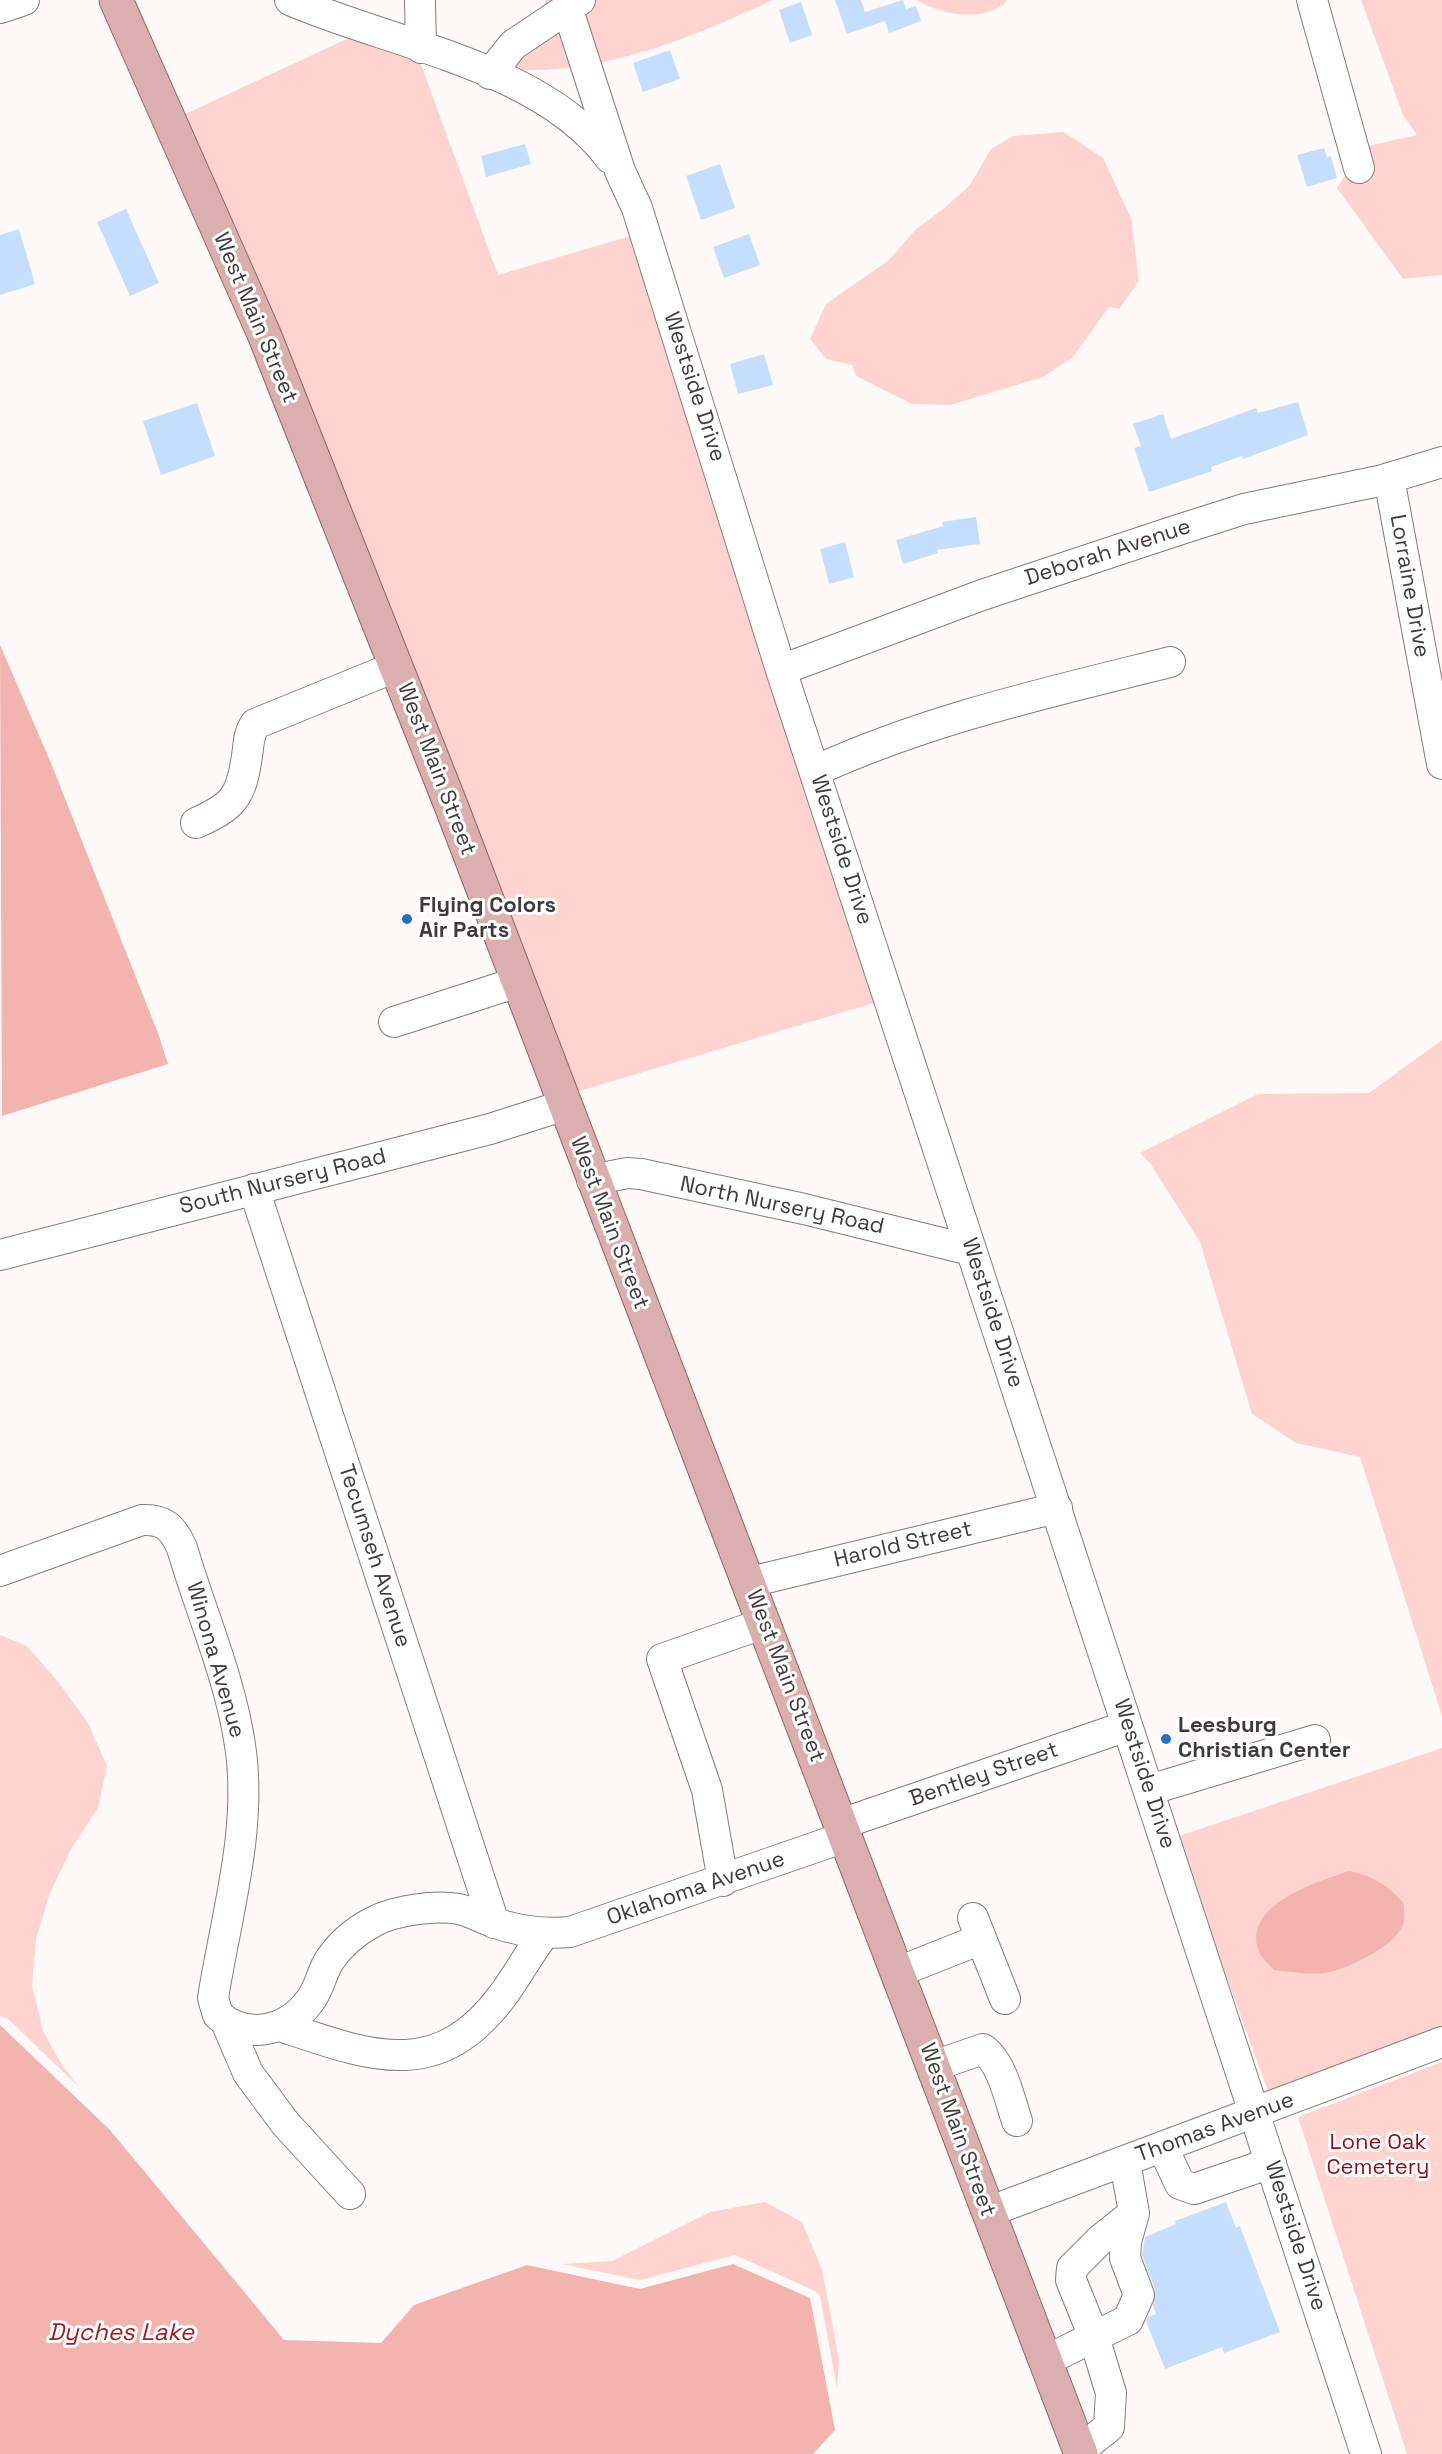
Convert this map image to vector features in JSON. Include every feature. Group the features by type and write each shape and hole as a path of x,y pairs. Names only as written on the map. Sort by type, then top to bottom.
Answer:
{"main road":[{"name":"West Main Street","path":"116,0 264,334 396,667 592,1180 750,1582 1080,2452"}],"street":[{"path":"0,8 24,0"},
{"name":"Westside Drive","path":"290,0 490,74 550,102 572,118 601,145 620,171"},
{"path":"420,0 421,48"},
{"path":"1312,0 1359,168"},
{"path":"490,74 513,45 574,4"},
{"name":"Westside Drive","path":"574,4 620,171 646,236 781,670 1366,2454"},
{"name":"Deborah Avenue","path":"781,670 982,594 1174,531 1244,509 1389,478 1442,462"},
{"name":"Lorraine Drive","path":"1389,478 1432,660 1442,764"},
{"path":"815,771 856,752 1005,703 1170,662"},
{"path":"196,823 221,812 235,800 242,785 249,733 255,724 396,667"},
{"path":"394,1022 518,982"},
{"name":"South Nursery Road","path":"0,1255 490,1129 565,1105"},
{"name":"North Nursery Road","path":"592,1180 627,1173 641,1174 804,1209 970,1250"},
{"name":"Tecumseh Avenue","path":"254,1189 494,1923"},
{"name":"Harold Street","path":"750,1582 1057,1508"},
{"name":"Winona Avenue","path":"0,1571 142,1520 165,1523 173,1528 182,1548 233,1705 240,1747 241,1826 213,1998 218,2015 228,2024"},
{"path":"723,1881 707,1790 662,1659 765,1623"},
{"name":"Bentley Street","path":"843,1831 1128,1726"},
{"path":"1149,1790 1315,1740"},
{"name":"Oklahoma Avenue","path":"280,2026 310,2001 328,1962 341,1946 376,1920 397,1914 439,1908 459,1910 494,1923 544,1934 570,1932 723,1881 843,1831"},
{"path":"898,1972 977,1929 1005,1998"},
{"path":"228,2024 240,2030 258,2031 280,2026 330,2043 385,2054 422,2055 461,2038 484,2017 503,1995 544,1934"},
{"path":"228,2024 248,2073 285,2123 350,2194"},
{"name":"Thomas Avenue","path":"988,2212 1255,2114 1442,2042"},
{"path":"934,2066 983,2049 990,2054 998,2068 1017,2121"},
{"path":"1163,2148 1180,2184 1194,2189 1271,2163"},
{"path":"1045,2361 1128,2320 1139,2295 1125,2258 1126,2242 1134,2213 1125,2162"},
{"path":"1080,2452 1109,2427 1111,2393 1094,2337 1071,2280 1072,2268 1100,2240 1134,2213"}],"green space":[{"path":"546,0 773,0 711,28 614,60 547,70 513,70"},
{"path":"916,0 1008,0 998,8 987,12 963,15 938,10"},
{"path":"1361,0 1442,0 1442,275 1403,279 1337,188 1363,147 1417,135 1403,115"},
{"path":"353,36 419,59 498,275 637,234 897,996 573,1093 181,116"},
{"path":"1064,132 1103,158 1131,218 1139,281 1119,309 1109,307 1072,358 1043,377 950,405 912,404 856,376 852,365 826,359 810,339 826,304 889,260 916,229 970,185 991,149 1013,136"},
{"path":"1442,1040 1442,1716 1360,1457 1296,1443 1252,1414 1200,1242 1150,1163 1140,1153 1258,1094 1369,1093"},
{"path":"0,1635 27,1646 59,1683 88,1723 107,1766 98,1808 71,1849 50,1893 36,1939 32,1985 43,2031 62,2065 79,2087 8,2019 0,2016"},
{"path":"1442,1748 1442,2031 1269,2094 1176,1837"},
{"name":"Lone Oak Cemetery","path":"1442,2062 1442,2454 1407,2454 1298,2117"},
{"path":"765,2202 802,2222 822,2269 839,2360 837,2388 820,2296 815,2291 735,2255 640,2280 562,2264 612,2261 710,2212"}],"water":[{"path":"0,645 51,763 158,1033 168,1064 2,1116"},
{"path":"1349,1871 1379,1882 1403,1902 1404,1919 1401,1930 1384,1946 1362,1960 1330,1972 1316,1974 1274,1970 1259,1952 1256,1935 1261,1921 1285,1898"},
{"name":"Dyches Lake","path":"0,2025 110,2130 284,2340 381,2343 414,2305 527,2265 640,2289 733,2264 810,2298 835,2430 813,2454 0,2454"}],"building":[{"path":"835,0 861,0 865,12 903,0 906,9 916,6 921,21 889,33 885,21 847,34"},
{"path":"801,2 812,35 790,43 779,10"},
{"path":"670,50 680,79 643,92 633,63"},
{"path":"525,144 531,164 486,177 481,156"},
{"path":"1324,148 1327,157 1331,156 1337,178 1307,187 1297,155"},
{"path":"720,164 735,208 701,220 686,176"},
{"path":"126,209 159,283 130,296 97,222"},
{"path":"19,229 35,284 0,295 0,235"},
{"path":"749,234 760,265 724,278 713,247"},
{"path":"764,354 773,385 738,394 730,364"},
{"path":"1298,402 1308,435 1243,459 1242,456 1211,467 1212,471 1149,492 1134,448 1141,446 1133,424 1163,414 1171,439 1256,408 1258,413"},
{"path":"197,403 215,456 161,475 143,421"},
{"path":"976,517 980,544 937,550 938,553 903,564 896,540 943,526 942,522"},
{"path":"845,542 854,577 829,584 820,549"},
{"path":"1226,2202 1236,2228 1240,2226 1280,2332 1224,2353 1222,2347 1165,2369 1146,2321 1148,2317 1156,2314 1153,2306 1155,2289 1142,2255 1145,2237 1176,2224 1175,2221"}],"place":[{"name":"Flying Colors Air Parts","path":"407,919"},
{"name":"Leesburg Christian Center","path":"1166,1739"}]}
